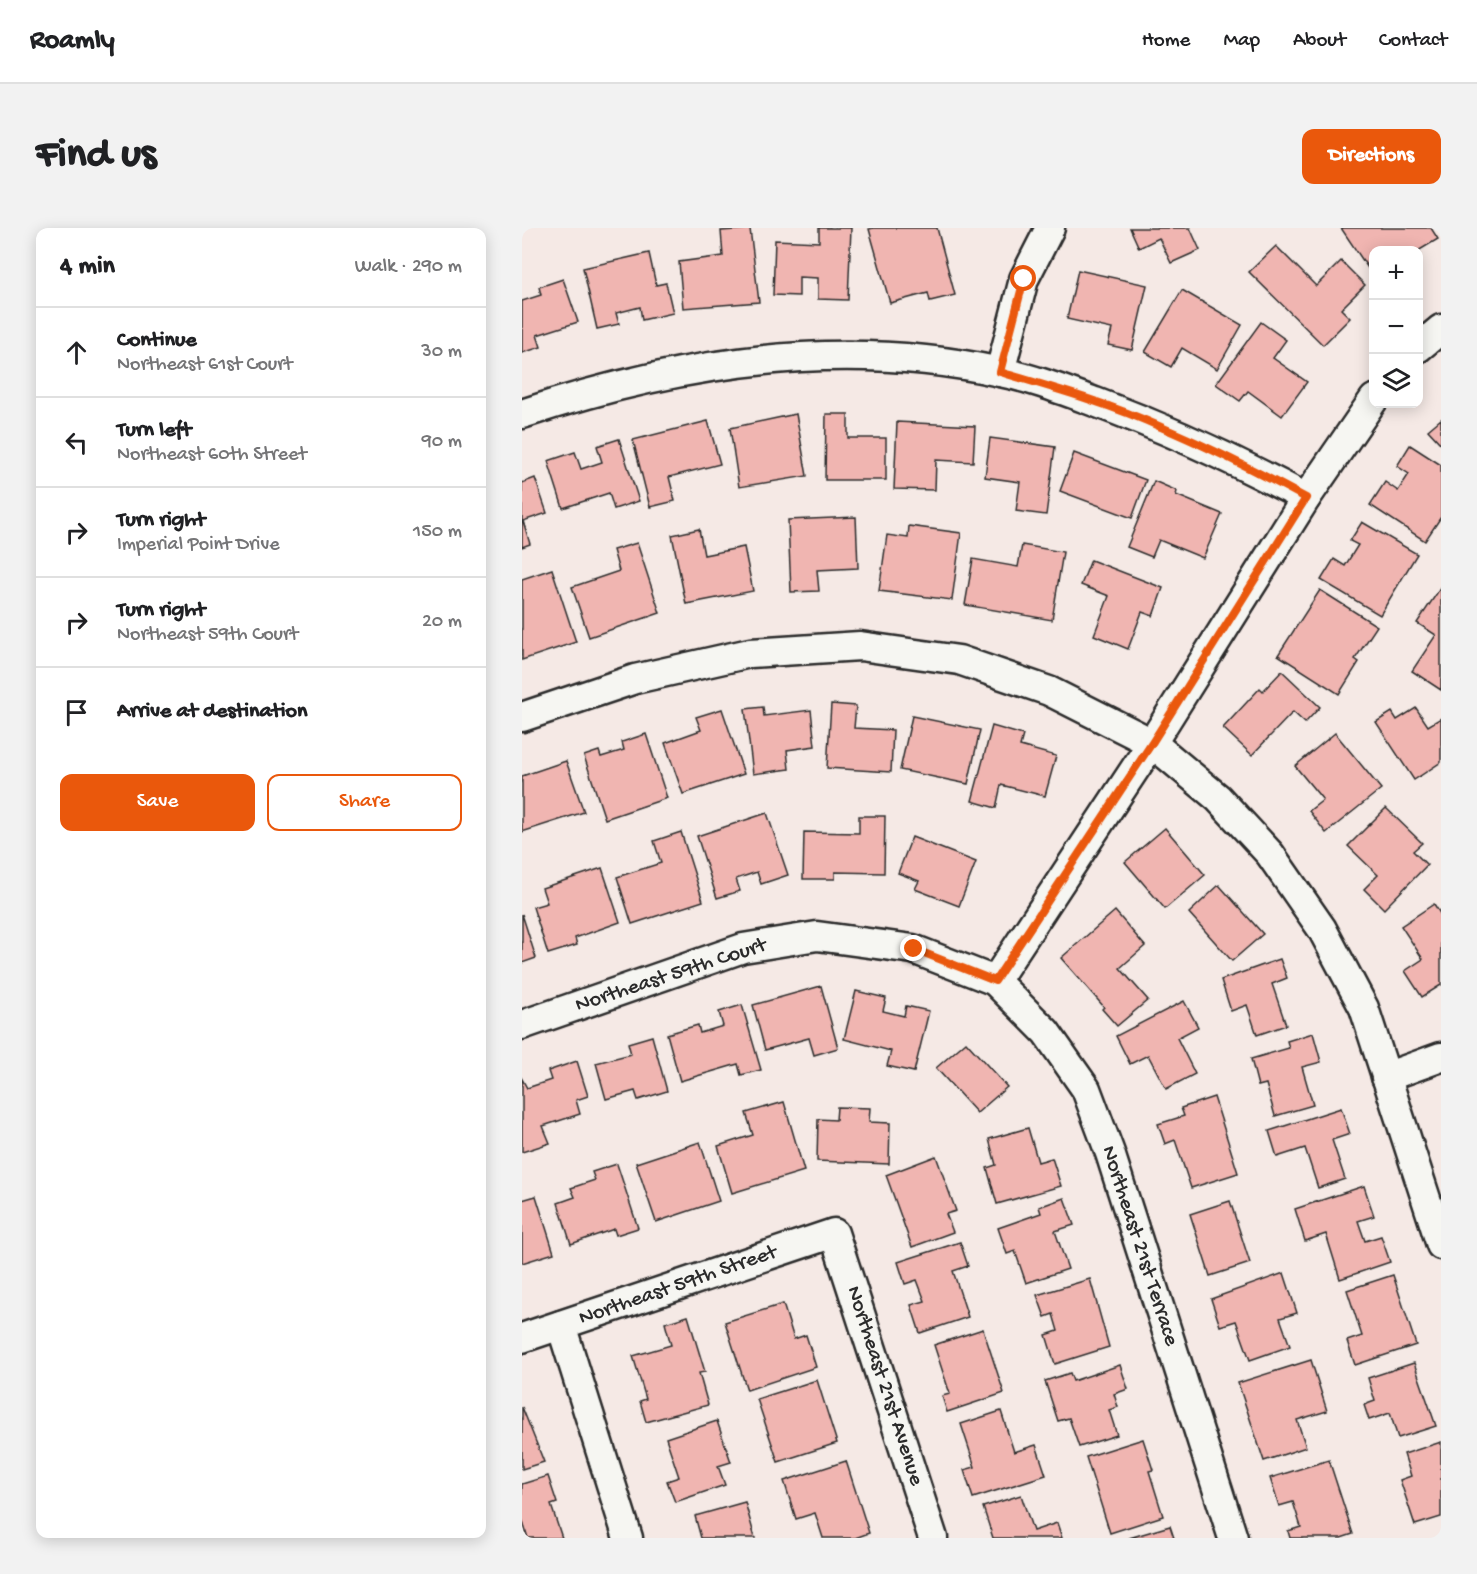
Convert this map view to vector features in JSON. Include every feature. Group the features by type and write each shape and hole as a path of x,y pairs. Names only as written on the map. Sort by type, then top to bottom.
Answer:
{"street":[{"path":"1000,372 1024,279 1050,228"},
{"path":"1423,345 1441,329"},
{"path":"522,414 650,377 742,361 835,357 900,359 1000,372 1072,394 1160,426 1235,460 1306,498"},
{"path":"995,981 1152,743 1306,498 1369,406"},
{"path":"522,717 634,679 750,653 860,646 959,660 1049,691 1152,743 1218,798 1270,854 1322,929 1364,1008 1441,1245"},
{"name":"Northeast 59th Court","path":"522,1025 743,948 818,936 914,949 995,981"},
{"name":"Northeast 21st Terrace","path":"995,981 1046,1032 1086,1089 1110,1153 1233,1538"},
{"path":"1386,1077 1441,1057"},
{"name":"Northeast 59th Street","path":"522,1338 834,1233"},
{"name":"Northeast 21st Avenue","path":"834,1233 933,1538"},
{"path":"561,1325 628,1538"}],"building":[{"path":"819,228 851,228 848,300 818,299 818,278 799,277 799,296 773,295 775,240 819,242"},
{"path":"937,228 955,295 930,301 928,293 890,303 869,229"},
{"path":"1130,228 1190,228 1200,250 1171,263 1159,238 1139,248"},
{"path":"1341,228 1431,228 1438,239 1423,248 1423,246 1369,246 1369,270"},
{"path":"750,229 759,302 683,308 679,262 723,256 721,231"},
{"path":"1276,246 1316,286 1341,261 1365,285 1341,309 1350,318 1323,345 1249,272"},
{"path":"649,253 656,285 666,283 673,313 642,320 640,307 616,313 619,324 597,329 583,268"},
{"path":"1078,270 1147,285 1132,350 1108,345 1112,329 1067,319"},
{"path":"563,279 578,322 537,335 541,347 522,353 522,301 541,295 539,287"},
{"path":"1182,290 1242,325 1217,369 1182,348 1171,367 1145,352"},
{"path":"1261,322 1286,340 1273,358 1307,382 1282,416 1248,391 1240,401 1216,384"},
{"path":"796,414 807,476 739,487 730,428"},
{"path":"826,414 848,414 848,438 886,438 886,480 825,480"},
{"path":"1441,419 1441,444 1428,430"},
{"path":"708,421 720,464 669,477 675,501 650,507 633,440"},
{"path":"897,422 975,426 973,462 936,460 935,490 894,489"},
{"path":"990,438 1055,447 1046,515 1016,511 1020,482 985,477"},
{"path":"619,439 639,501 614,509 609,493 563,508 548,461 575,452 581,469 602,462 597,446"},
{"path":"1410,445 1441,465 1441,517 1425,541 1370,505 1385,482 1398,491 1409,474 1397,466"},
{"path":"1074,453 1146,480 1132,518 1060,491"},
{"path":"535,478 547,513 523,521 530,544 522,547 522,483"},
{"path":"1154,481 1177,491 1176,495 1222,514 1203,558 1159,540 1152,557 1127,547"},
{"path":"856,517 858,568 817,570 819,591 791,592 788,520"},
{"path":"1362,522 1417,554 1380,615 1321,580 1334,559 1345,566 1358,545 1350,541"},
{"path":"909,526 961,533 952,600 879,591 887,535 908,538"},
{"path":"699,529 704,555 744,547 753,591 686,604 672,535"},
{"path":"637,543 660,613 589,637 572,587 619,571 613,550"},
{"path":"1022,545 1063,552 1052,620 965,605 973,559 1018,567"},
{"path":"1091,560 1163,588 1153,616 1142,612 1128,649 1094,635 1109,596 1081,585"},
{"path":"552,569 576,642 522,660 522,579"},
{"path":"1441,587 1441,690 1412,671 1436,635 1417,623"},
{"path":"1320,590 1377,626 1355,659 1359,662 1339,694 1278,655"},
{"path":"1282,671 1320,707 1305,723 1293,712 1252,755 1223,728 1260,688 1263,691"},
{"path":"831,704 856,706 854,728 893,730 891,772 827,768"},
{"path":"763,707 764,716 811,710 815,746 787,750 789,769 753,774 745,709"},
{"path":"1416,708 1428,726 1441,718 1441,762 1414,780 1376,722 1392,712 1397,720"},
{"path":"722,709 744,774 683,794 665,743 701,730 696,717"},
{"path":"912,716 980,730 968,784 900,770"},
{"path":"992,726 1023,735 1020,746 1056,756 1045,796 1001,785 996,808 972,801"},
{"path":"1335,733 1381,789 1326,833 1309,811 1323,800 1295,766"},
{"path":"646,734 667,798 605,819 584,756 599,751 601,757 624,750 622,742"},
{"path":"566,761 584,812 522,832 522,776"},
{"path":"1386,808 1422,843 1413,851 1427,865 1384,909 1364,889 1378,875 1348,846"},
{"path":"767,813 788,875 761,884 757,872 736,879 740,891 717,898 697,836"},
{"path":"859,816 885,816 884,873 835,872 835,879 803,879 804,832 859,833"},
{"path":"1165,828 1205,875 1165,909 1125,862"},
{"path":"681,832 703,901 632,924 617,877 661,863 654,841"},
{"path":"912,837 976,862 959,906 915,889 919,881 898,873"},
{"path":"602,868 620,922 575,938 577,945 548,954 533,907 547,903 542,888"},
{"path":"1219,885 1263,934 1232,961 1189,913"},
{"path":"1434,904 1441,915 1441,985 1422,997 1405,971 1423,959 1401,926"},
{"path":"1115,911 1145,946 1120,968 1148,1000 1117,1026 1102,1009 1104,1007 1061,958"},
{"path":"522,914 536,958 522,963"},
{"path":"1280,959 1287,978 1272,984 1286,1025 1257,1035 1247,1005 1231,1011 1221,980"},
{"path":"821,986 838,1048 814,1055 809,1038 765,1050 753,1005"},
{"path":"856,991 886,998 883,1011 904,1016 906,1006 929,1011 914,1072 887,1066 891,1051 844,1039"},
{"path":"1184,1001 1198,1027 1177,1038 1195,1074 1166,1089 1148,1055 1130,1064 1116,1036"},
{"path":"742,1005 761,1070 741,1075 738,1064 680,1081 667,1034 698,1025 700,1033 723,1026 719,1012"},
{"path":"1313,1033 1321,1062 1302,1067 1313,1105 1275,1116 1266,1084 1258,1086 1251,1059 1289,1048 1287,1041"},
{"path":"652,1036 667,1091 638,1100 635,1091 606,1099 596,1063 631,1054 628,1043"},
{"path":"966,1042 1007,1087 977,1113 936,1068"},
{"path":"577,1061 588,1096 576,1100 580,1114 543,1126 550,1143 522,1152 522,1079 527,1088 551,1080 548,1071"},
{"path":"1214,1097 1238,1173 1191,1188 1175,1140 1165,1144 1158,1124 1184,1116 1181,1108"},
{"path":"784,1102 804,1171 732,1193 718,1146 753,1135 746,1113"},
{"path":"837,1107 870,1108 869,1122 890,1123 889,1164 817,1161 818,1119 836,1120"},
{"path":"1341,1108 1350,1134 1332,1140 1345,1179 1318,1188 1305,1148 1277,1157 1269,1131"},
{"path":"1028,1128 1038,1162 1052,1158 1061,1186 997,1204 987,1168 996,1165 989,1139"},
{"path":"700,1142 719,1201 656,1222 636,1163"},
{"path":"936,1156 956,1211 946,1214 953,1232 912,1247 886,1175"},
{"path":"617,1164 638,1228 616,1235 614,1229 571,1244 558,1203 575,1197 571,1188 595,1180 592,1172"},
{"path":"1364,1186 1374,1216 1358,1221 1365,1241 1381,1236 1390,1262 1340,1279 1326,1234 1305,1241 1295,1209"},
{"path":"536,1196 554,1253 522,1263 522,1200"},
{"path":"1064,1198 1074,1225 1055,1231 1068,1269 1026,1283 1015,1251 1007,1254 998,1228 1041,1213 1039,1207"},
{"path":"1230,1201 1250,1263 1210,1276 1190,1214"},
{"path":"960,1242 968,1266 953,1271 968,1317 920,1333 911,1305 925,1301 917,1280 905,1284 898,1262"},
{"path":"1284,1273 1297,1313 1280,1318 1290,1346 1250,1360 1236,1321 1220,1326 1211,1299"},
{"path":"1393,1275 1416,1345 1355,1365 1347,1341 1362,1336 1347,1290"},
{"path":"1090,1279 1109,1347 1055,1364 1046,1335 1058,1331 1053,1314 1045,1317 1037,1295"},
{"path":"783,1304 794,1339 806,1335 816,1367 747,1390 725,1322"},
{"path":"688,1316 705,1372 699,1373 708,1405 646,1422 640,1401 646,1399 633,1356 671,1345 665,1323"},
{"path":"983,1329 1004,1393 947,1412 942,1396 950,1394 934,1345"},
{"path":"1311,1360 1327,1411 1297,1420 1306,1447 1264,1461 1238,1383"},
{"path":"1414,1363 1436,1426 1398,1438 1390,1413 1369,1420 1364,1405 1375,1401 1368,1378"},
{"path":"1120,1365 1128,1389 1114,1394 1118,1407 1109,1410 1117,1435 1079,1447 1069,1418 1058,1421 1045,1381 1070,1373 1073,1381"},
{"path":"817,1380 837,1443 778,1462 757,1399"},
{"path":"522,1407 544,1462 522,1469"},
{"path":"1001,1411 1014,1452 1036,1445 1046,1475 973,1498 964,1470 975,1467 961,1424"},
{"path":"717,1421 731,1462 718,1466 725,1485 675,1502 667,1481 679,1477 666,1438"},
{"path":"1143,1439 1153,1470 1149,1471 1163,1516 1110,1533 1086,1457"},
{"path":"1441,1442 1441,1517 1415,1525 1400,1480 1411,1476 1404,1454"},
{"path":"1329,1460 1353,1534 1341,1538 1290,1538 1288,1531 1301,1527 1293,1502 1279,1506 1270,1478"},
{"path":"846,1461 869,1533 855,1538 823,1538 815,1513 796,1519 784,1481"},
{"path":"548,1476 557,1503 551,1505 562,1538 528,1538 522,1519 522,1484"},
{"path":"1021,1495 1033,1531 1057,1523 1062,1538 993,1538 983,1507"},
{"path":"745,1502 755,1538 701,1538 695,1516"},
{"path":"1170,1526 1174,1538 1129,1538"}],"route":[{"path":"914,949 995,981 1152,743 1306,498 1235,460 1160,426 1072,394 1000,372 1024,279"}]}
